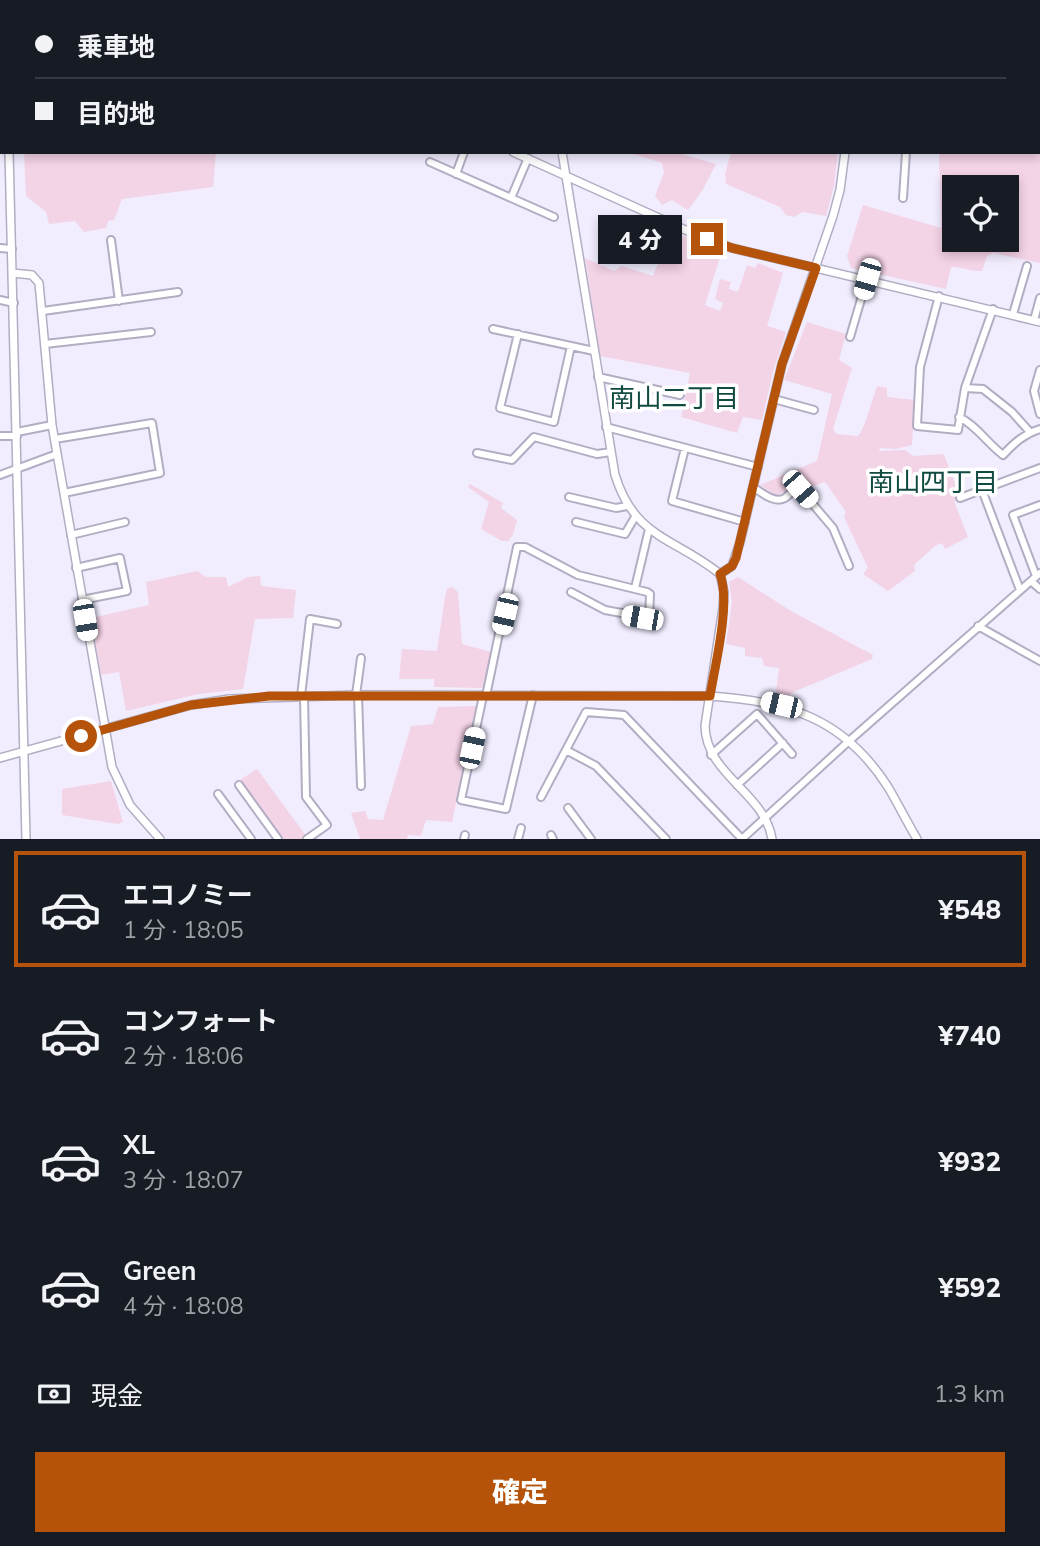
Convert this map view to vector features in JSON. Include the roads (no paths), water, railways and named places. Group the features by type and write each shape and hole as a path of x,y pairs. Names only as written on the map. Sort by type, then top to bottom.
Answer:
{"street":[{"path":"9,154 26,839"},
{"path":"456,174 463,154"},
{"path":"518,154 701,237 732,248 1037,321 1040,298"},
{"path":"562,154 615,475 627,506 635,517 649,529 720,574 724,592 723,608 705,735 711,755 766,817 772,839"},
{"path":"720,574 732,566 790,338 816,268 840,190 845,154"},
{"path":"903,198 906,154"},
{"path":"511,198 528,158"},
{"path":"430,162 554,217"},
{"path":"111,240 118,301"},
{"path":"0,248 12,249"},
{"path":"1013,314 1027,266"},
{"path":"12,273 32,275 39,284 52,425 111,767 136,813 160,839"},
{"path":"850,337 867,279"},
{"path":"43,311 178,292"},
{"path":"939,296 920,367 917,426 958,430 965,388 993,309"},
{"path":"0,300 14,303"},
{"path":"493,329 594,351"},
{"path":"45,344 151,332"},
{"path":"517,334 500,408 554,422 571,346"},
{"path":"1040,370 1034,391 1040,414"},
{"path":"598,377 680,395"},
{"path":"965,388 983,389 1012,412 1030,432"},
{"path":"774,399 814,410"},
{"path":"959,417 972,424 986,443 1003,455 1016,441 1040,429"},
{"path":"55,439 152,423 160,472 64,493"},
{"path":"0,436 52,425"},
{"path":"606,428 758,467"},
{"path":"477,453 512,460 534,437 597,454 611,452"},
{"path":"685,448 672,502 745,522"},
{"path":"0,475 57,454"},
{"path":"960,499 1040,468"},
{"path":"753,488 776,501 782,500 793,490 800,489 833,528 849,566"},
{"path":"982,490 1020,590"},
{"path":"569,497 616,508 627,506"},
{"path":"1040,505 1013,515 1040,589"},
{"path":"576,522 625,534 635,517"},
{"path":"71,535 125,522"},
{"path":"635,588 649,529"},
{"path":"533,695 506,809 461,800 517,547 525,547 578,575 650,594 649,618 605,610 571,592"},
{"path":"76,568 120,558 127,591 82,600"},
{"path":"541,797 586,712 624,715 742,839 1036,577"},
{"path":"307,839 327,825 306,797 302,696 310,619 337,624"},
{"path":"978,626 1040,661"},
{"path":"361,786 357,695 362,658"},
{"path":"0,758 191,705 229,699 357,695 710,696 749,699 781,705 810,716 849,741 888,787 917,839"},
{"path":"711,755 757,714 792,754"},
{"path":"737,785 783,743"},
{"path":"566,750 596,766 666,839"},
{"path":"239,785 278,839"},
{"path":"218,794 251,839"},
{"path":"568,807 591,839"},
{"path":"518,839 521,828"}],"district":[{"name":"南山二丁目","path":"674,397"},
{"name":"南山四丁目","path":"933,481"}]}
